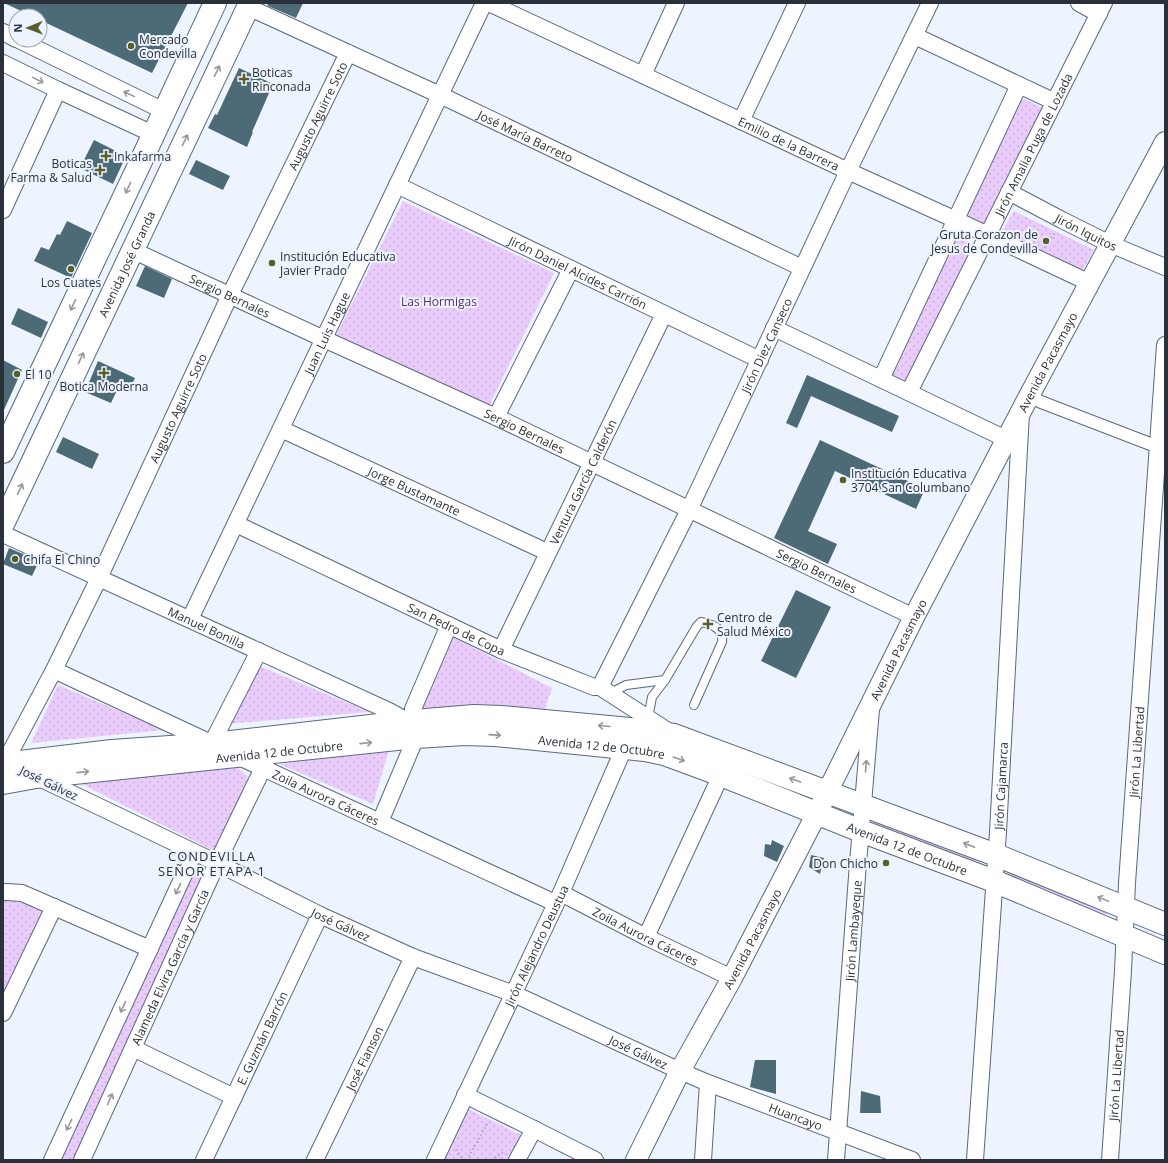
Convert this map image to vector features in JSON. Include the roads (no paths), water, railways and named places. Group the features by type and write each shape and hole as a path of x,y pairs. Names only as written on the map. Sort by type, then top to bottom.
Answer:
{"main road":[{"path":"3,452 8,430 142,159 215,3"},
{"name":"Avenida José Granda","path":"3,524 249,5"},
{"path":"174,89 175,96 178,101 184,105 190,107 200,106"},
{"path":"142,159 154,153 164,156 169,165 169,174"},
{"name":"Avenida 12 de Octubre","path":"4,766 112,751 413,727 464,734 495,735 634,731 674,735 996,855 1165,924"},
{"name":"Avenida 12 de Octubre","path":"4,766 36,777 238,757 266,761 413,727"},
{"name":"Avenida 12 de Octubre","path":"634,731 645,750 664,754 721,775 861,831 994,881 1165,953"}],"street":[{"name":"Juan Luis Hague","path":"190,620 484,3"},
{"name":"Emilio de la Barrera","path":"489,3 848,171 988,234 1090,283"},
{"path":"643,75 676,3"},
{"path":"741,121 797,3"},
{"name":"Jirón Diez Canseco","path":"606,690 802,268 930,3"},
{"path":"1078,3 1101,8"},
{"name":"José María Barreto","path":"249,5 802,268"},
{"name":"Jirón Amalia Puga de Lozada","path":"909,392 1101,8"},
{"path":"915,36 1055,102"},
{"path":"35,48 164,111"},
{"name":"Augusto Aguirre Soto","path":"4,766 100,578 230,295 348,53"},
{"path":"3,63 153,134"},
{"path":"881,379 1019,85"},
{"path":"3,210 58,90"},
{"name":"Avenida Pacasmayo","path":"636,1160 680,1071 732,978 817,813 914,617 1006,439 1165,142"},
{"name":"Jirón Daniel Alcides Carrión","path":"397,185 760,360"},
{"name":"Jirón Iquitos","path":"1009,192 1110,244 1165,267"},
{"name":"Sergio Bernales","path":"132,250 496,417 914,617"},
{"path":"496,417 571,269"},
{"name":"Ventura García Calderón","path":"500,650 664,314"},
{"path":"774,328 1006,439"},
{"name":"Jirón La Libertad","path":"1110,1160 1165,344"},
{"path":"1025,403 1041,402 1158,447"},
{"name":"Jirón Cajamarca","path":"974,1160 996,855 1025,403"},
{"name":"Jorge Bustamante","path":"281,429 547,552"},
{"name":"San Pedro de Copa","path":"236,524 500,650 594,687 606,690 634,731"},
{"name":"Manuel Bonilla","path":"3,534 389,711 413,727"},
{"path":"380,822 413,727 413,709 449,625"},
{"path":"213,744 259,651"},
{"path":"54,670 238,757"},
{"name":"Jirón Lambayeque","path":"836,1160 872,701"},
{"name":"Jirón Alejandro Deustua","path":"435,1160 514,994 634,731"},
{"name":"Zoila Aurora Cáceres","path":"266,761 380,822 558,898 646,937 732,978"},
{"name":"Alameda Elvira García y García","path":"82,1160 217,863 266,761"},
{"path":"646,937 721,775"},
{"name":"José Gálvez","path":"36,777 217,863 320,915 413,956 514,994 680,1071"},
{"name":"Alameda Elvira García y García","path":"52,1160 194,853"},
{"path":"3,892 22,893 150,949"},
{"path":"4,1010 54,906"},
{"name":"E. Guzmán Barrón","path":"204,1160 320,915"},
{"name":"José Fianson","path":"315,1160 413,956"},
{"path":"133,1048 234,1097"},
{"name":"Huancayo","path":"680,1071 912,1160"},
{"path":"703,1160 708,1083"},
{"path":"465,1096 595,1160"},
{"path":"517,1160 534,1129"}],"lane":[{"path":"634,731 652,697 665,680 697,626 701,622 707,623 720,630 723,636 722,642 694,705"},
{"path":"606,690 626,685 665,680"}],"place":[{"name":"Mercado Condevilla","path":"131,46"},
{"name":"Boticas Rinconada","path":"244,79"},
{"name":"Inkafarma","path":"106,156"},
{"name":"Boticas Farma & Salud","path":"100,170"},
{"name":"Gruta Corazon de Jesus de Condevilla","path":"1046,241"},
{"name":"Institución Educativa Javier Prado","path":"272,263"},
{"name":"Los Cuates","path":"71,269"},
{"name":"Botica Moderna","path":"104,373"},
{"name":"El 10","path":"17,374"},
{"name":"Institución Educativa 3704 San Columbano","path":"843,480"},
{"name":"Chifa El Chino","path":"15,559"},
{"name":"Centro de Salud México","path":"708,624"},
{"name":"Don Chicho","path":"886,863"}],"district":[{"name":"CONDEVILLA SEÑOR ETAPA 1","path":"212,864"}],"park label":[{"name":"Las Hormigas","path":"439,301"}]}
